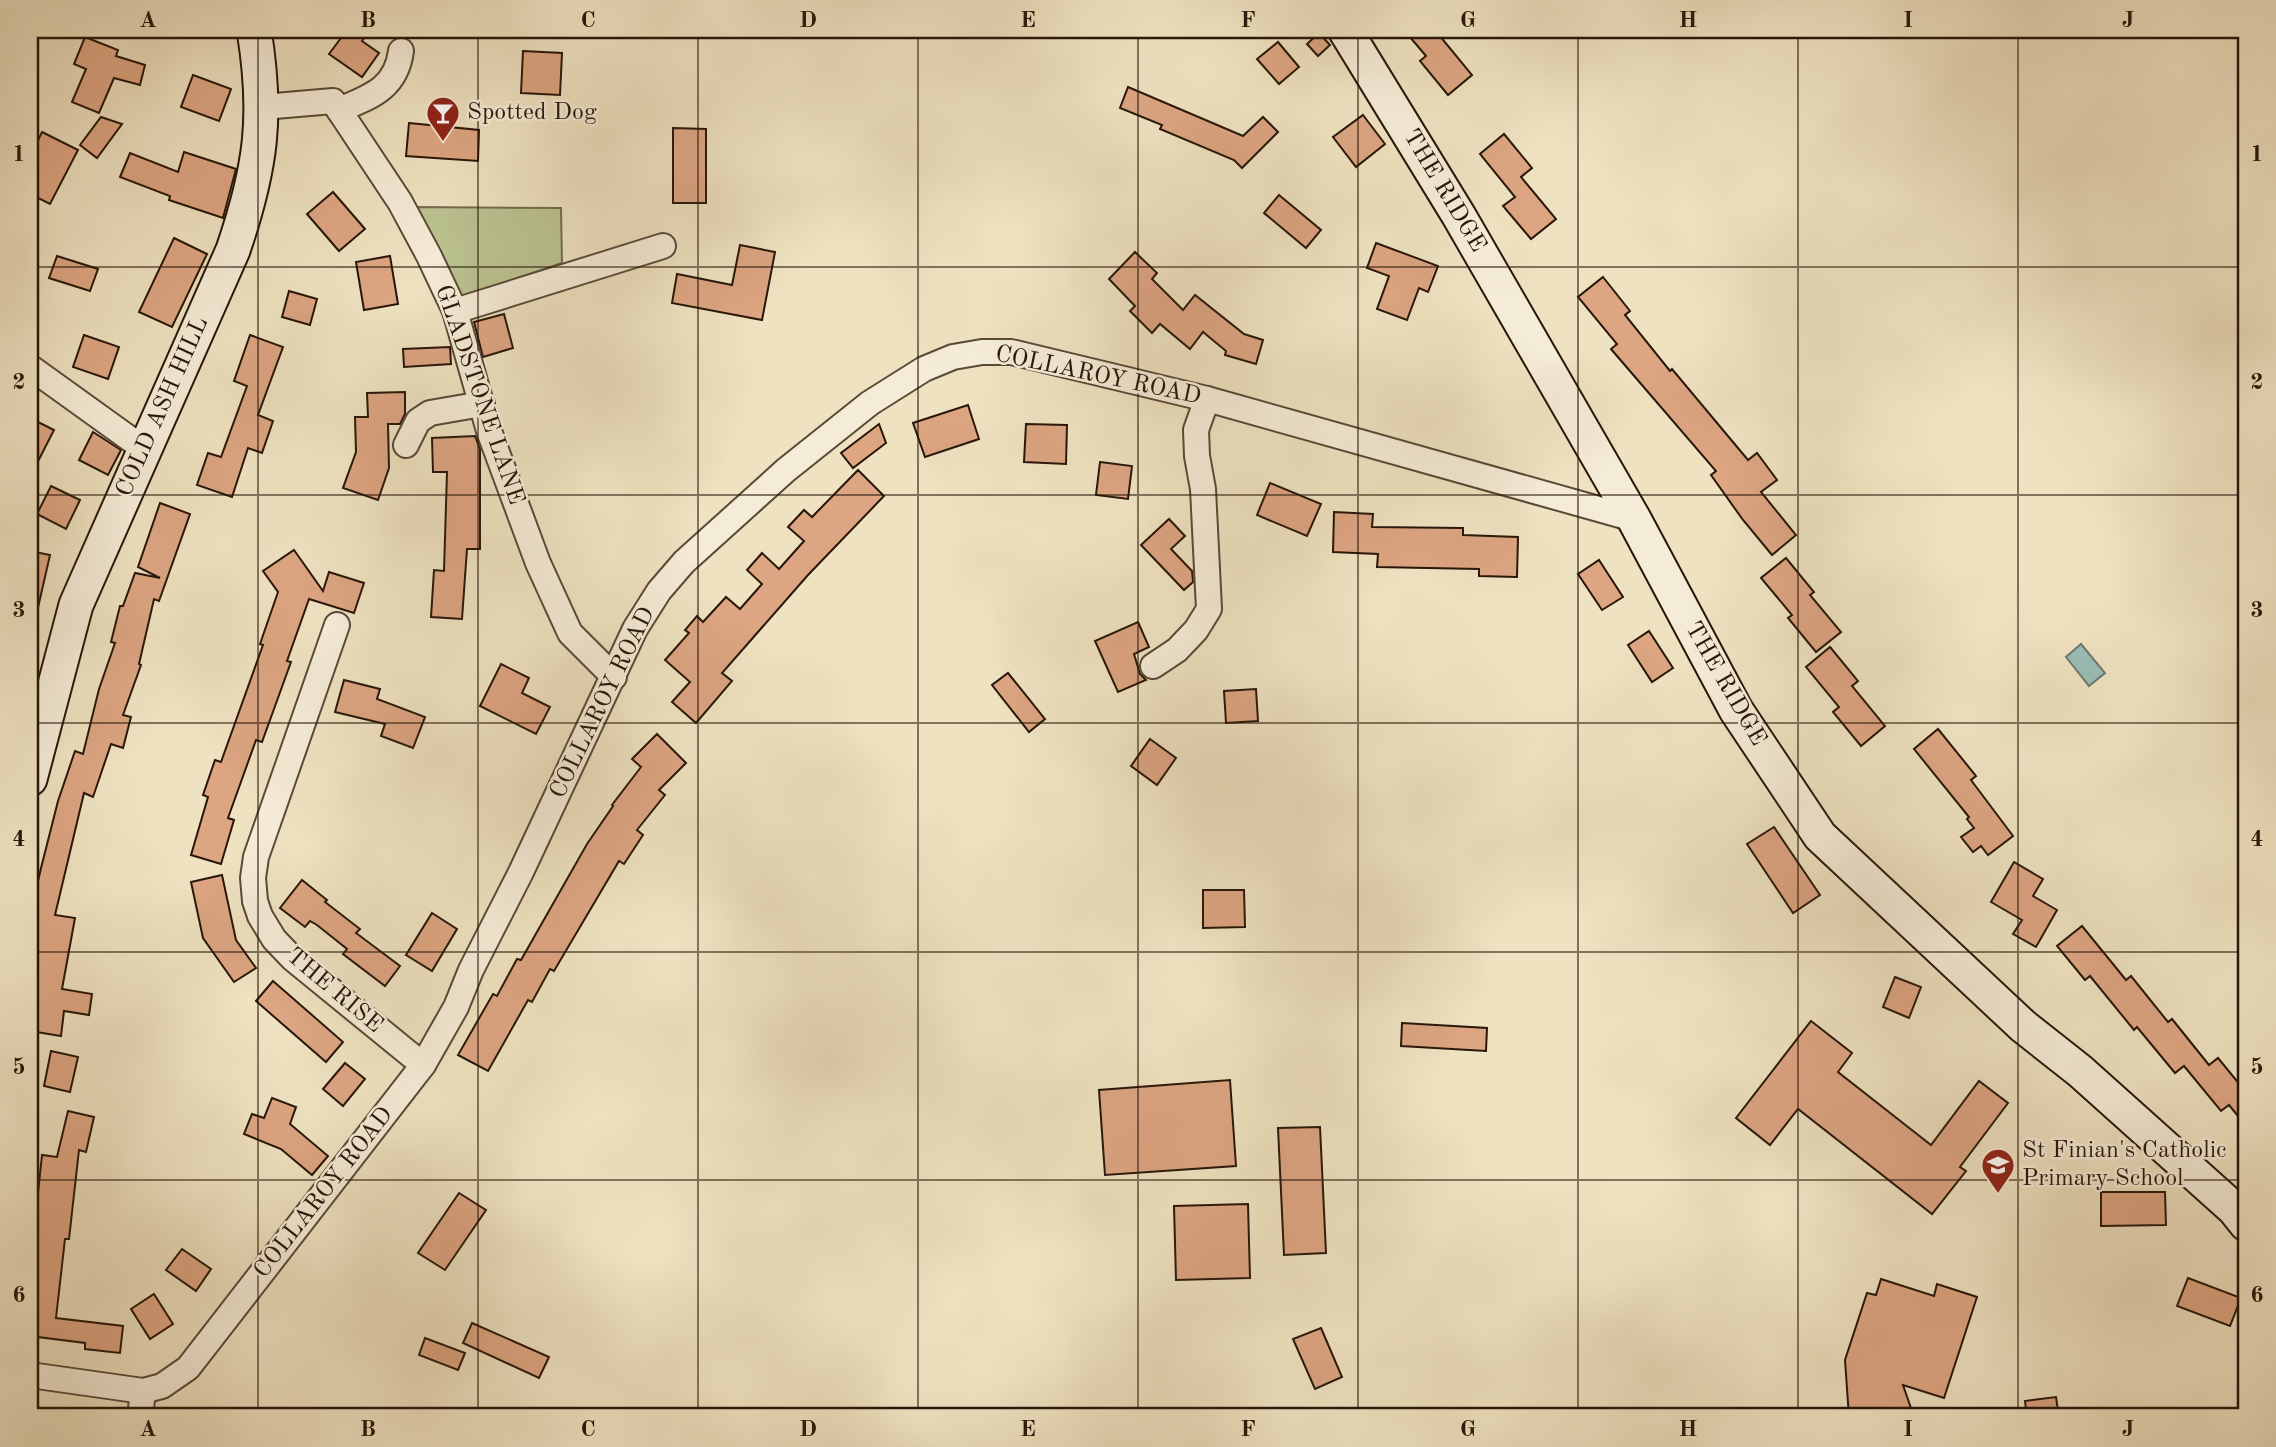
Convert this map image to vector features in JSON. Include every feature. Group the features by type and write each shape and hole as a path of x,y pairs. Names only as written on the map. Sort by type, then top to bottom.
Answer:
{"street":[{"name":"COLD ASH HILL","path":"30,779 76,605 233,250 251,198 261,143 263,107 254,30"},
{"name":"THE RIDGE","path":"1345,30 1459,216 1634,519 1736,710 1820,836 2023,1026 2091,1080 2234,1209 2246,1224"},
{"path":"263,107 332,101 339,110 376,95 399,65 401,51"},
{"name":"GLADSTONE LANE","path":"339,110 400,202 455,311 489,431 538,563 570,633 614,677"},
{"path":"455,311 663,246"},
{"name":"COLLAROY ROAD","path":"144,1391 162,1386 188,1368 423,1065 456,1007 471,970 521,872 635,629 659,591 684,562 786,470 870,403 924,369 953,357 982,352 1011,352 1207,399 1634,519"},
{"path":"30,367 144,449"},
{"path":"1153,666 1177,650 1196,630 1209,610 1203,489 1196,430 1207,399"},
{"path":"406,445 418,421 430,414 482,404"},
{"name":"THE RISE","path":"337,625 256,857 253,878 255,901 260,916 274,939 293,959 423,1065"},
{"path":"30,1375 144,1391 140,1417"}],"green space":[{"path":"414,207 561,208 562,263 456,299"}],"water":[{"path":"2081,644 2105,673 2089,686 2066,657"}],"building":[{"path":"347,30 370,30 362,41 379,53 362,77 329,54"},
{"path":"1404,30 1435,30 1472,75 1448,95 1420,61 1426,56"},
{"path":"1319,33 1330,45 1318,56 1307,44"},
{"path":"85,37 118,50 116,56 145,65 140,85 114,78 99,113 72,102 86,69 74,64"},
{"path":"1278,42 1299,67 1279,84 1257,59"},
{"path":"523,51 562,53 560,95 521,93"},
{"path":"193,75 231,89 219,121 181,107"},
{"path":"1128,87 1243,136 1263,117 1278,132 1242,168 1234,160 1160,129 1162,125 1120,108"},
{"path":"1363,115 1385,144 1356,167 1333,137"},
{"path":"101,117 122,124 97,158 80,145"},
{"name":"Spotted Dog","path":"409,123 479,130 478,161 406,156"},
{"path":"673,128 706,129 706,203 673,203"},
{"path":"42,132 78,150 50,204 30,194 30,182 38,167 30,162 30,157"},
{"path":"1504,134 1532,168 1521,177 1556,219 1531,239 1503,206 1515,197 1480,154"},
{"path":"184,152 236,169 223,218 169,200 170,196 120,177 130,153 178,172"},
{"path":"333,192 365,229 339,251 307,214"},
{"path":"1279,195 1321,230 1306,248 1264,213"},
{"path":"174,238 207,254 172,327 139,312"},
{"path":"1376,243 1438,266 1428,292 1419,288 1407,320 1377,309 1389,276 1367,268"},
{"path":"740,245 775,252 762,320 672,303 677,274 732,285"},
{"path":"1135,252 1157,273 1152,279 1183,310 1195,295 1244,334 1263,340 1256,364 1225,355 1226,351 1203,332 1190,349 1160,324 1152,333 1130,311 1135,306 1109,279"},
{"path":"57,256 98,269 90,291 49,278"},
{"path":"390,256 398,304 364,310 356,262"},
{"path":"1603,277 1630,311 1625,315 1670,371 1672,369 1748,460 1757,453 1777,480 1761,492 1796,535 1772,555 1711,475 1716,471 1611,349 1617,344 1578,297"},
{"path":"289,291 317,299 310,325 282,317"},
{"path":"504,314 513,348 483,357 474,322"},
{"path":"84,335 119,347 108,379 73,367"},
{"path":"250,335 283,347 258,415 273,421 262,453 248,448 232,497 197,485 208,453 221,457 247,386 234,381"},
{"path":"450,347 451,364 404,367 403,349"},
{"path":"405,392 405,414 400,424 388,424 389,468 378,500 343,488 356,452 355,417 368,417 367,393"},
{"path":"968,405 979,439 925,457 913,423"},
{"path":"30,418 54,430 30,477"},
{"path":"879,424 886,443 853,468 841,453"},
{"path":"1026,424 1067,425 1066,464 1024,462"},
{"path":"93,432 121,450 108,475 79,460"},
{"path":"475,436 480,449 480,549 467,549 462,619 431,617 434,570 444,571 447,472 433,472 432,438"},
{"path":"1100,462 1132,466 1128,499 1096,495"},
{"path":"858,470 884,496 808,575 722,673 732,681 696,723 672,702 690,682 665,660 689,633 685,630 697,616 703,622 726,597 740,609 762,584 747,570 762,553 779,569 804,541 788,527 804,510 812,517"},
{"path":"1270,483 1321,504 1307,536 1257,515"},
{"path":"51,486 80,500 66,529 37,514"},
{"path":"160,503 190,514 159,601 154,599 139,664 141,665 123,715 131,717 123,748 111,744 93,797 84,793 55,915 75,918 62,989 92,994 89,1015 64,1011 61,1036 30,1031 30,916 41,868 58,801 75,751 83,754 99,689 115,643 111,642 120,606 123,606 135,573 160,578 138,567"},
{"path":"1334,512 1373,514 1372,527 1463,528 1463,535 1518,537 1517,577 1479,576 1479,569 1377,567 1378,554 1333,552"},
{"path":"1169,519 1185,536 1171,549 1192,571 1193,582 1184,590 1141,545"},
{"path":"294,550 323,591 329,572 364,583 354,613 309,599 287,661 291,662 262,742 256,740 228,818 234,820 221,864 191,855 208,797 203,795 215,760 221,762 263,645 260,644 278,592 263,571"},
{"path":"30,551 50,555 37,612 30,612"},
{"path":"1786,558 1814,592 1810,595 1841,632 1816,652 1788,618 1792,615 1761,578"},
{"path":"1599,560 1623,597 1602,610 1578,574"},
{"path":"1138,622 1149,647 1134,654 1140,674 1146,680 1118,692 1095,641"},
{"path":"1649,631 1673,668 1652,682 1628,645"},
{"path":"1830,647 1858,681 1852,686 1885,726 1861,746 1833,712 1839,707 1806,667"},
{"path":"501,664 529,678 522,693 550,707 536,734 480,706"},
{"path":"1008,673 1045,719 1029,732 992,685"},
{"path":"344,680 380,689 377,699 425,717 413,748 381,736 385,724 335,712"},
{"path":"1256,689 1258,721 1226,723 1224,691"},
{"path":"1938,729 1976,776 1971,780 2013,836 1988,855 1981,846 1973,852 1961,837 1974,828 1967,819 1969,817 1914,749"},
{"path":"657,734 686,763 659,790 665,795 637,830 643,835 624,864 619,861 554,971 550,969 532,1002 528,1000 488,1071 458,1055 493,994 497,996 517,959 521,960 587,844 641,767 632,759"},
{"path":"1150,739 1176,758 1157,785 1131,766"},
{"path":"1774,827 1820,895 1793,913 1747,844"},
{"path":"2014,862 2043,879 2033,896 2057,910 2036,947 2013,934 2022,920 1991,902"},
{"path":"222,875 236,940 256,968 234,982 203,938 191,882"},
{"path":"302,880 360,929 356,933 400,966 385,986 343,954 347,949 317,925 310,921 305,927 280,908"},
{"path":"1203,890 1244,890 1245,927 1203,928"},
{"path":"432,913 457,929 432,971 406,955"},
{"path":"2082,926 2126,980 2131,976 2168,1022 2172,1019 2209,1065 2218,1058 2246,1092 2246,1126 2229,1105 2221,1111 2184,1066 2175,1073 2137,1027 2134,1030 2090,976 2085,980 2057,946"},
{"path":"1895,977 1921,987 1909,1018 1883,1007"},
{"path":"273,981 343,1042 326,1062 256,1001"},
{"path":"1811,1021 1852,1053 1838,1072 1931,1145 1979,1081 2008,1103 1960,1167 1966,1171 1932,1214 1798,1109 1770,1145 1736,1118"},
{"path":"1402,1023 1487,1028 1486,1051 1401,1046"},
{"path":"51,1051 78,1057 70,1092 44,1086"},
{"path":"345,1063 365,1079 343,1106 323,1089"},
{"path":"1230,1080 1236,1166 1105,1175 1099,1090"},
{"path":"272,1098 296,1107 290,1124 328,1156 312,1175 281,1149 244,1134 252,1114 264,1118"},
{"path":"68,1111 94,1117 86,1152 79,1150 69,1239 65,1239 56,1318 123,1326 120,1353 85,1349 85,1343 30,1336 30,1268 42,1155 57,1157"},
{"path":"1320,1127 1326,1253 1284,1255 1278,1128"},
{"path":"2101,1192 2165,1192 2166,1225 2101,1226"},
{"path":"459,1193 486,1210 445,1270 418,1253"},
{"path":"1248,1204 1250,1278 1176,1280 1174,1206"},
{"path":"182,1249 211,1269 196,1291 166,1270"},
{"path":"2188,1278 2241,1298 2230,1326 2177,1306"},
{"path":"1881,1279 1934,1296 1937,1284 1977,1297 1944,1398 1903,1385 1914,1417 1849,1417 1845,1360 1867,1293 1876,1295"},
{"path":"154,1294 173,1324 150,1339 131,1309"},
{"path":"472,1323 549,1357 539,1378 463,1343"},
{"path":"1321,1328 1342,1377 1315,1389 1293,1339"},
{"path":"425,1338 465,1353 458,1370 419,1355"},
{"path":"2056,1397 2059,1417 2027,1417 2025,1401"}],"place":[{"name":"Spotted Dog","path":"443,143"},
{"name":"St Finian's Catholic Primary School","path":"1998,1195"}]}
